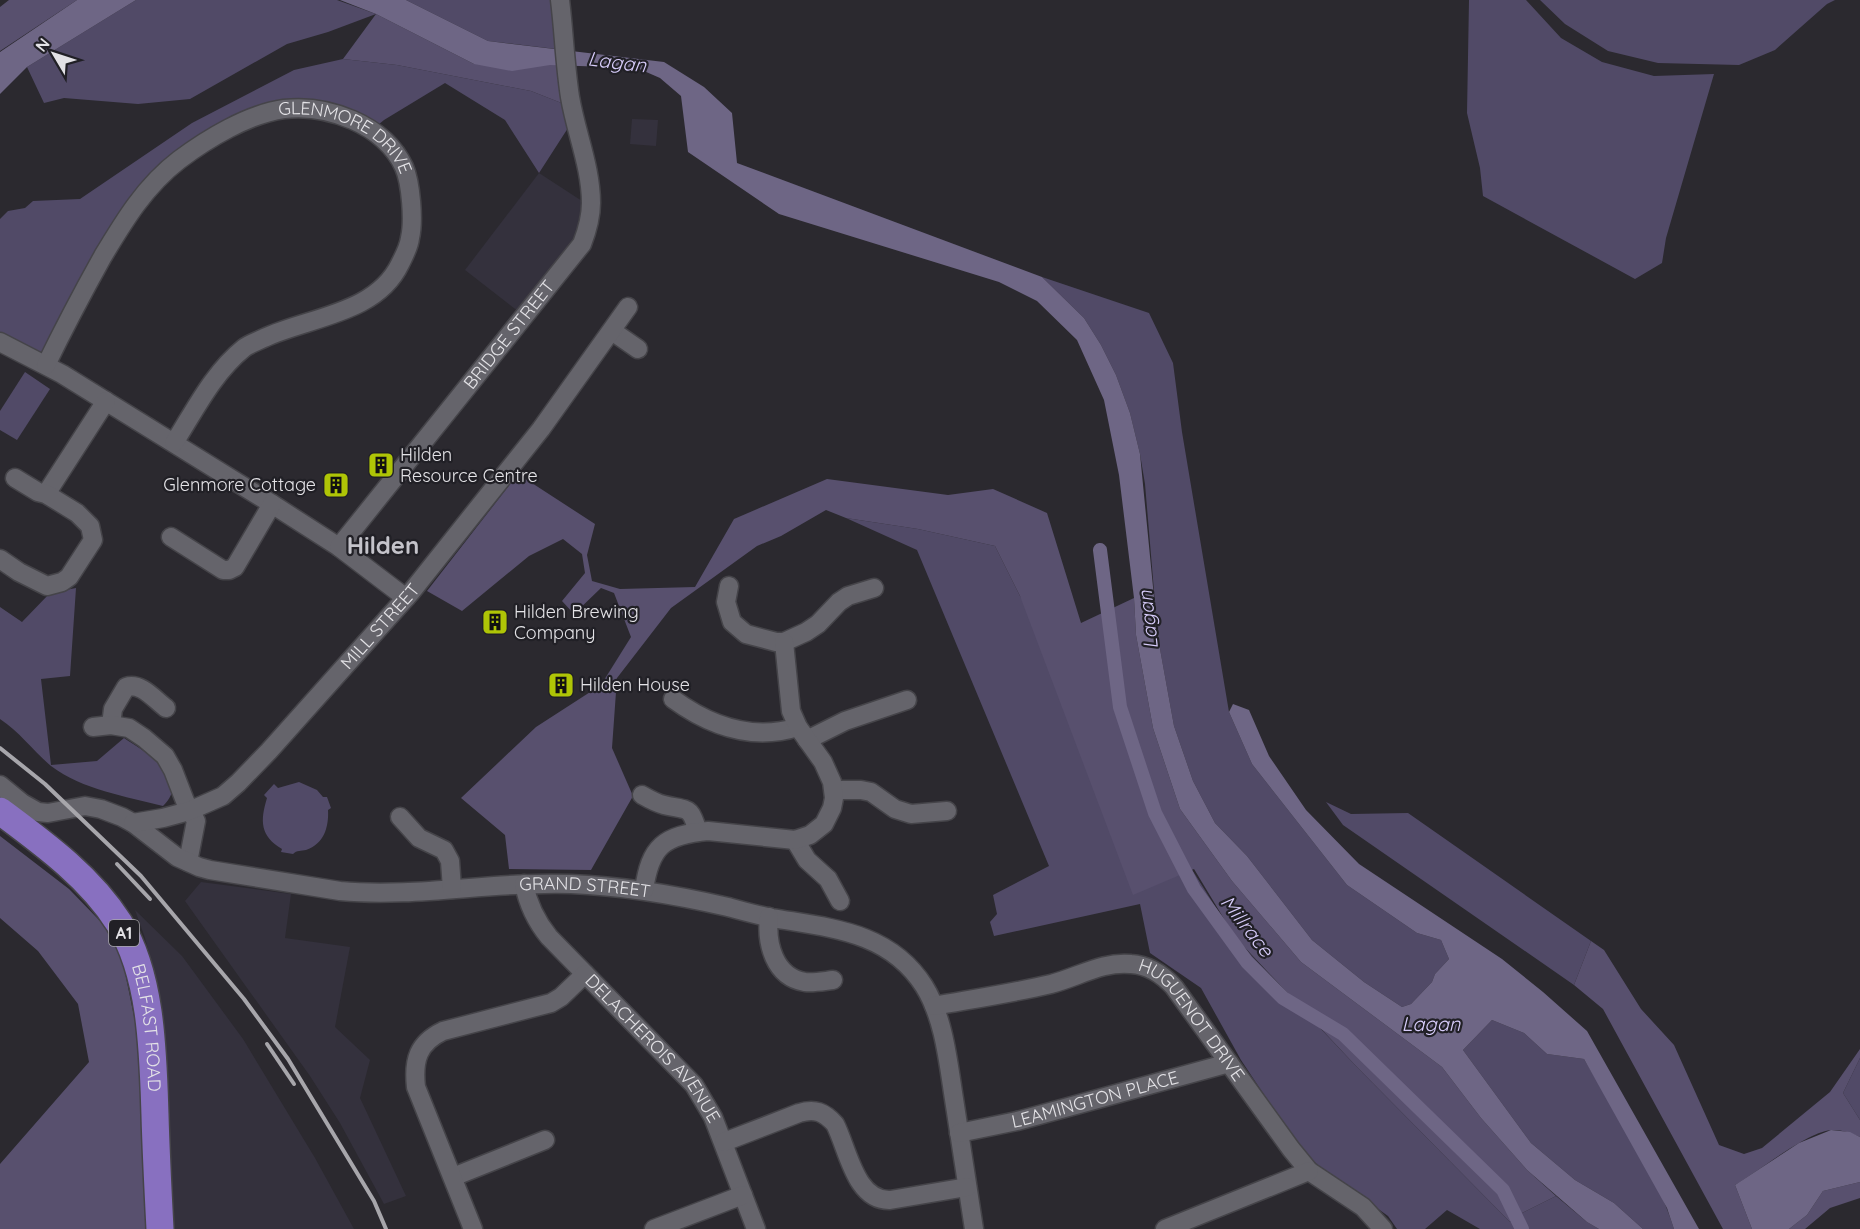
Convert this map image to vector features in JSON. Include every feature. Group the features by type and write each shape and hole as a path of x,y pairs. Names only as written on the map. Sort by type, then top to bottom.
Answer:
{"highway":[{"name":"BELFAST ROAD","path":"0,811 43,842 98,896 119,923 131,947 146,1001 152,1053 159,1229"}],"street":[{"name":"BRIDGE STREET","path":"339,547 582,243 591,203 585,161 574,121 560,0"},
{"name":"GLENMORE DRIVE","path":"46,365 82,294 125,218 166,171 180,159 218,134 266,113 312,109 335,113 366,127 388,144 404,168 412,204 410,239 399,266 385,285 350,308 279,331 245,347 215,378 174,443"},
{"name":"MILL STREET","path":"133,823 189,811 223,796 238,783 406,598 541,429 628,307"},
{"path":"612,331 638,349"},
{"path":"0,342 46,365 272,504 339,547 406,598"},
{"path":"46,494 106,401"},
{"path":"0,559 19,572 47,586 62,582 69,577 93,540 90,526 78,513 15,478"},
{"path":"171,537 223,570 228,570 235,567 272,504"},
{"path":"729,586 726,602 732,622 746,634 776,642 784,642 806,632 848,596 874,588"},
{"path":"644,890 648,867 656,851 670,840 708,831 795,840 810,835 824,824 832,808 834,790 829,773 802,734 791,711 784,642"},
{"path":"111,725 113,709 126,687 133,685 140,687 166,708"},
{"path":"673,699 698,715 717,723 739,730 768,734 781,732 802,734 907,700"},
{"path":"93,727 111,725 129,729 144,738 165,756 189,811 196,821 188,862"},
{"name":"GRAND STREET","path":"0,785 22,803 38,812 48,813 85,806 112,812 133,823 164,848 188,862 210,870 340,891 389,893 570,884 644,890 842,931 878,943 892,950 915,974 934,1006 942,1035 974,1229"},
{"path":"834,790 861,789 871,792 896,809 911,814 947,811"},
{"path":"642,795 663,805 681,807 688,811 694,816 698,832"},
{"path":"400,817 419,838 444,850 450,861 452,889"},
{"path":"795,840 807,860 828,879 840,901"},
{"name":"DELACHEROIS AVENUE","path":"524,885 528,902 540,926 694,1085 713,1117 724,1142 756,1229"},
{"path":"769,917 769,942 773,955 787,974 796,980 806,982 833,980"},
{"name":"HUGUENOT DRIVE","path":"934,1006 1053,983 1118,963 1145,966 1165,977 1174,987 1309,1171 1363,1207 1383,1229"},
{"path":"473,1229 416,1087 417,1059 422,1047 431,1037 443,1031 551,1003 561,997 585,974"},
{"name":"LEAMINGTON PLACE","path":"959,1133 1017,1121 1229,1062"},
{"path":"724,1142 799,1113 809,1110 819,1111 836,1124 860,1183 873,1197 890,1200 967,1187"},
{"path":"453,1177 545,1140"},
{"path":"1165,1229 1309,1171"},
{"path":"654,1229 743,1195"}],"shaded area":[{"path":"9,0 77,0 0,51 0,7"},
{"path":"136,0 337,0 376,14 287,44 190,99 138,104 64,98 44,103 27,67"},
{"path":"406,0 552,0 556,49 488,41"},
{"path":"1469,0 1526,0 1561,38 1602,62 1654,76 1714,74 1666,238 1662,263 1635,279 1483,196 1480,168 1467,113"},
{"path":"1540,0 1835,0 1827,4 1775,50 1739,65 1658,63 1608,51 1565,24"},
{"path":"376,14 474,64 561,65 564,104 531,91 397,65 343,59"},
{"path":"343,59 397,65 531,91 564,104 568,128 539,173 505,120 445,83 378,125 321,106 186,147 42,353 32,351 0,334 0,219 8,211 25,208 33,201 80,199 192,123 294,70"},
{"path":"632,119 658,120 656,146 630,144"},
{"path":"539,173 582,201 574,244 519,312 465,270"},
{"path":"1042,277 1149,313 1173,363 1182,432 1229,712 1252,764 1347,885 1417,933 1441,940 1449,959 1435,974 1432,982 1411,1004 1402,1007 1364,982 1312,940 1247,856 1215,823 1193,781 1174,726 1158,638 1145,484 1130,413 1116,375 1084,318"},
{"path":"25,372 50,389 17,440 0,430 0,411"},
{"path":"518,474 595,524 587,555 592,581 620,589 695,587 734,519 827,479 948,495 993,489 1047,513 1081,623 1134,598 1136,635 1153,728 1180,809 1232,881 1301,962 1442,1067 1481,1118 1527,1170 1556,1196 1520,1214 1510,1222 1355,1065 1235,937 1194,869 1133,895 1020,596 995,546 918,529 846,518 826,510 781,536 757,546 671,608 617,678 612,748 633,796 591,870 509,869 505,835 461,798 536,727 601,685 631,637 614,593 601,588 574,614 562,601 585,573 582,554 563,539 529,556 462,611 427,591"},
{"path":"846,518 918,529 995,546 1020,596 1235,938 1355,1065 1510,1222 1520,1214 1556,1196 1599,1229 1480,1229 1447,1210 1425,1229 1397,1229 1388,1216 1313,1162 1286,1128 1241,1060 1201,988 1150,953 1140,904 994,936 990,922 997,914 993,895 1049,866 917,550"},
{"path":"76,588 70,676 41,679 51,765 97,761 124,738 154,758 170,776 173,785 171,795 163,806 90,787 63,774 51,766 0,719 0,607 22,622 50,593"},
{"path":"299,782 317,790 323,797 327,797 331,808 328,810 328,823 317,844 293,854 281,852 282,849 269,839 264,827 263,814 267,798 264,795 274,784 278,788"},
{"path":"1326,802 1351,814 1408,813 1591,941 1574,985 1343,825"},
{"path":"0,836 69,889 100,921 120,948 136,1026 150,1229 0,1229 0,1164 89,1062 78,1004 38,951 0,918"},
{"path":"201,882 291,894 285,938 350,947 335,1027 370,1060 360,1098 406,1196 384,1204 340,1123 310,1076 185,901"},
{"path":"135,910 182,956 243,1039 315,1158 354,1229 172,1229 162,1026 155,975"},
{"path":"1591,941 1604,950 1641,1009 1674,1045 1719,1145 1744,1154 1762,1148 1830,1092 1860,1049 1860,1058 1843,1093 1860,1120 1860,1137 1833,1130 1823,1132 1798,1144 1735,1185 1752,1229 1723,1229 1603,1009 1574,985"},
{"path":"1492,1020 1524,1033 1547,1054 1584,1059 1646,1164 1674,1229 1643,1229 1614,1203 1575,1180 1531,1143 1463,1050"},
{"path":"1860,1058 1860,1120 1843,1093"},
{"path":"1860,1182 1860,1198 1830,1208 1805,1229 1789,1229 1807,1215 1823,1191"}],"water":[{"path":"77,0 136,0 27,67 0,94 0,52"},
{"name":"Lagan","path":"340,0 406,0 488,41 664,62 704,87 732,113 737,163 1042,277 1084,318 1116,375 1130,413 1140,454 1158,638 1174,726 1193,781 1215,823 1247,856 1312,940 1364,982 1402,1007 1411,1004 1432,982 1435,974 1449,959 1441,940 1417,933 1347,885 1252,764 1229,712 1233,704 1249,710 1269,756 1306,810 1359,864 1502,959 1587,1031 1699,1229 1674,1229 1667,1208 1584,1059 1547,1054 1524,1033 1492,1020 1463,1050 1531,1143 1575,1180 1614,1203 1643,1229 1599,1229 1587,1222 1527,1170 1481,1118 1442,1067 1301,962 1232,881 1180,809 1153,728 1136,635 1134,598 1119,475 1104,400 1077,340 1037,301 999,282 779,214 688,152 681,96 660,78 637,68 550,65 512,71 474,64 376,14"},
{"path":"1831,1130 1850,1132 1860,1137 1860,1182 1823,1191 1807,1215 1789,1229 1752,1229 1735,1185 1799,1143"}],"waterway":[{"name":"Millrace","path":"1100,550 1120,707 1155,813 1194,889 1247,962 1283,998 1343,1034 1503,1190 1522,1229"}],"railway":[{"path":"0,748 45,784 141,876 244,999 288,1059 374,1201 386,1229"},
{"path":"117,864 150,899"},
{"path":"267,1044 294,1084"}],"place":[{"name":"Hilden Resource Centre","path":"381,465"},
{"name":"Glenmore Cottage","path":"336,485"},
{"name":"Hilden Brewing Company","path":"495,622"},
{"name":"Hilden House","path":"561,685"}],"district":[{"name":"Hilden","path":"383,546"}]}
